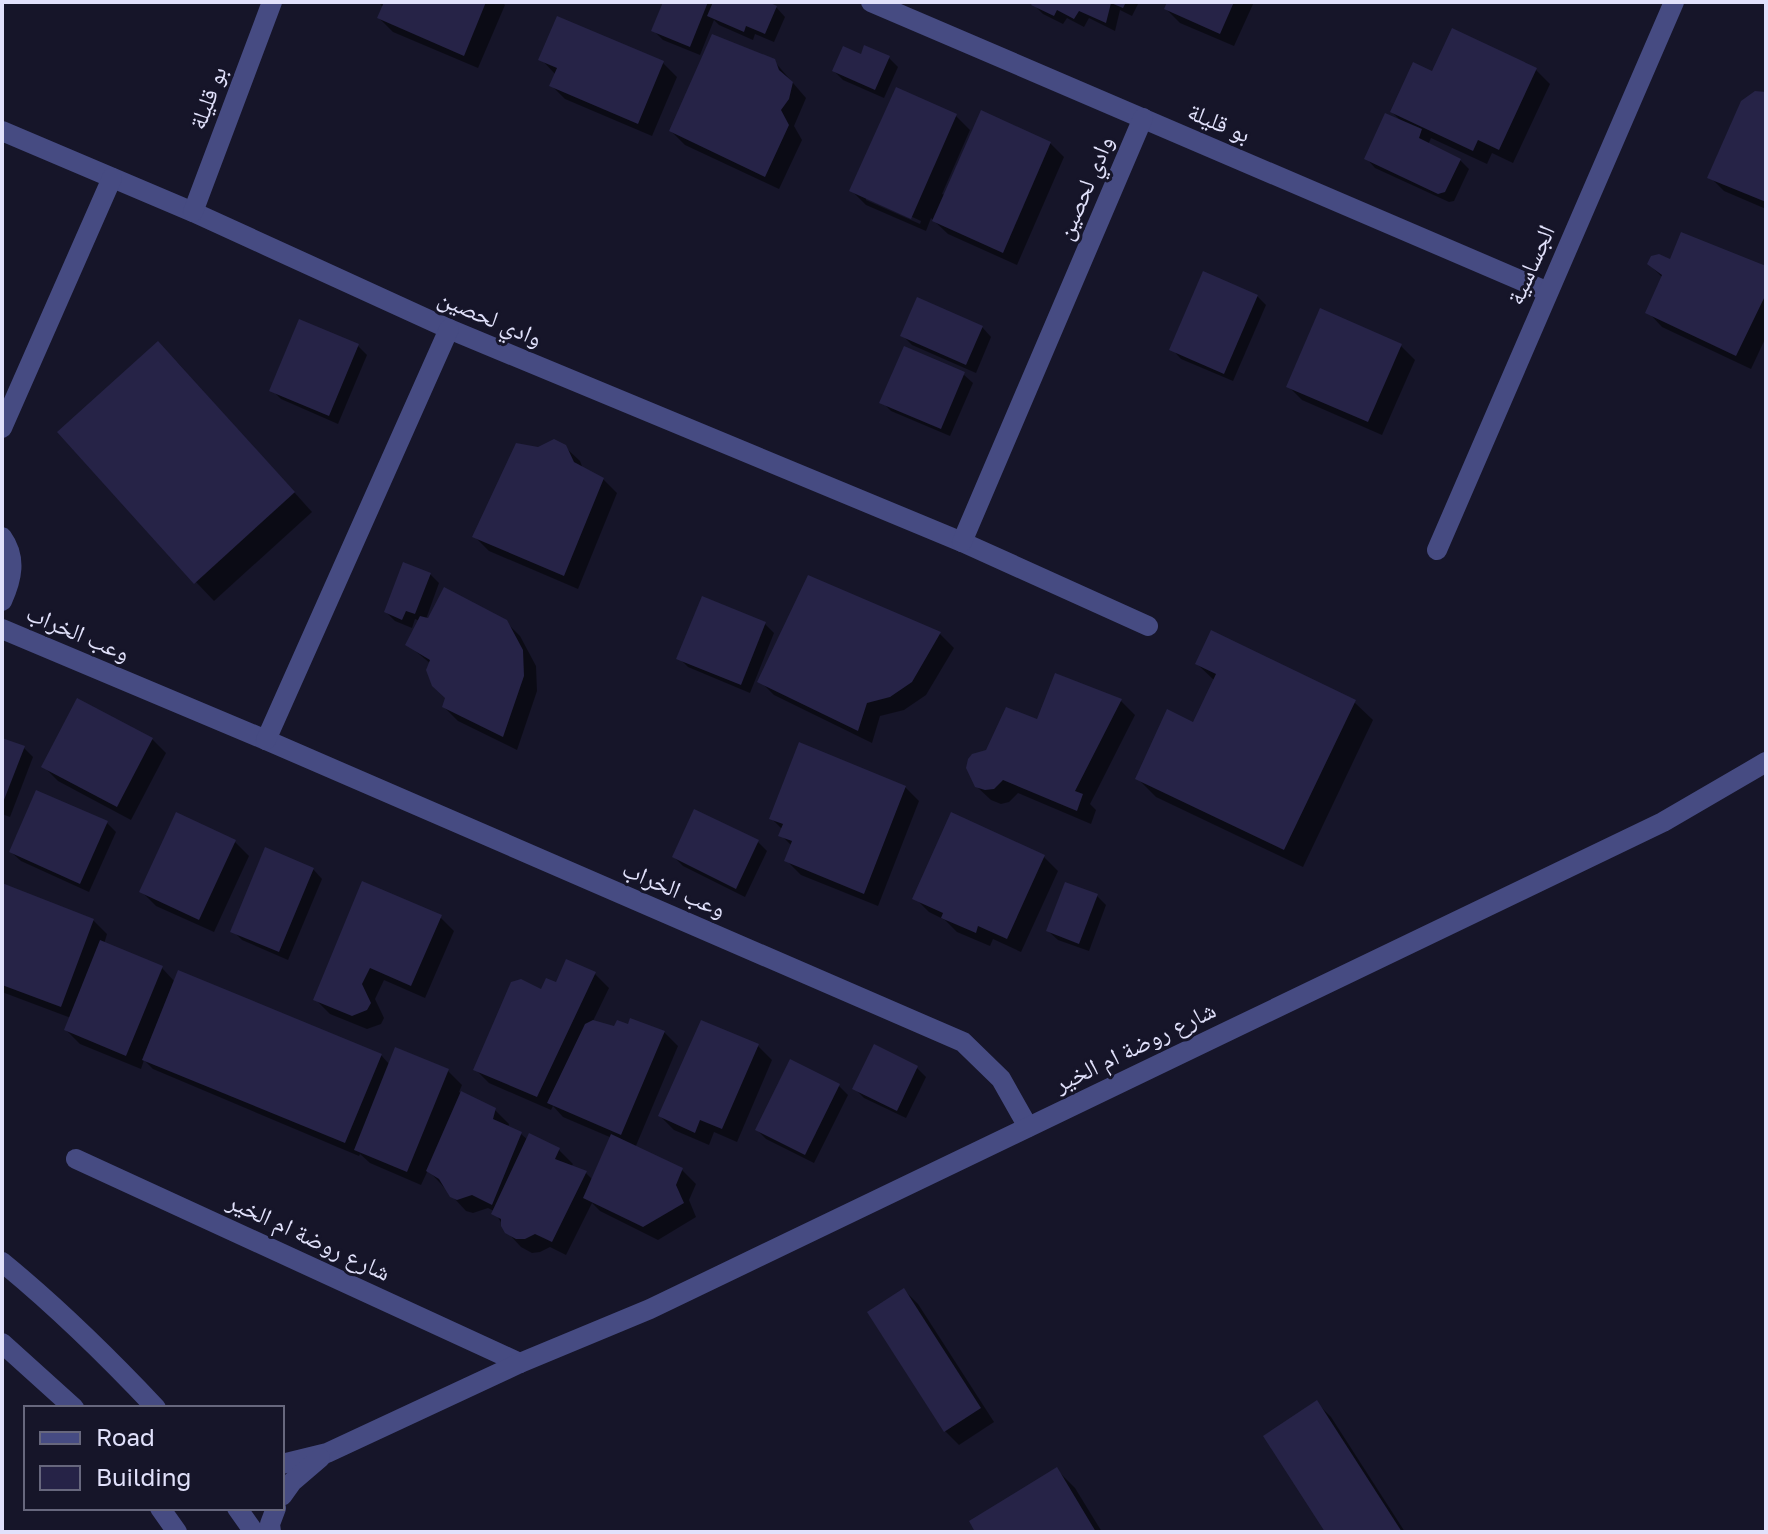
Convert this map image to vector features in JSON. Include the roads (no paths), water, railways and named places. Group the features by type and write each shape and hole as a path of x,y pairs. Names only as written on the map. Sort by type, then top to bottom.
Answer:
{"street":[{"name":"بو قليلة","path":"193,212 272,2"},
{"name":"بو قليلة","path":"871,2 1548,292"},
{"name":"الجساسية","path":"1437,550 1674,2"},
{"name":"وادي لحصين","path":"962,542 1143,118"},
{"name":"وادي لحصين","path":"2,131 193,212 449,329 962,542 1148,626"},
{"path":"2,428 112,178"},
{"path":"266,740 449,329"},
{"path":"2,537 8,545 12,564 10,583 2,601"},
{"name":"وعب الخراب","path":"2,629 963,1042 1001,1079 1028,1127"},
{"name":"شارع روضة ام الخير","path":"284,1464 327,1453 520,1363 650,1309 1663,822 1766,762"},
{"name":"شارع روضة ام الخير","path":"76,1159 520,1363"},
{"path":"2,1262 78,1328 154,1406"},
{"path":"2,1343 72,1406"},
{"name":"شارع روضة ام الخير","path":"284,1494 300,1474 327,1453"},
{"path":"161,1510 177,1532"},
{"path":"238,1510 254,1532"},
{"path":"271,1532 270,1524 275,1510"}]}
